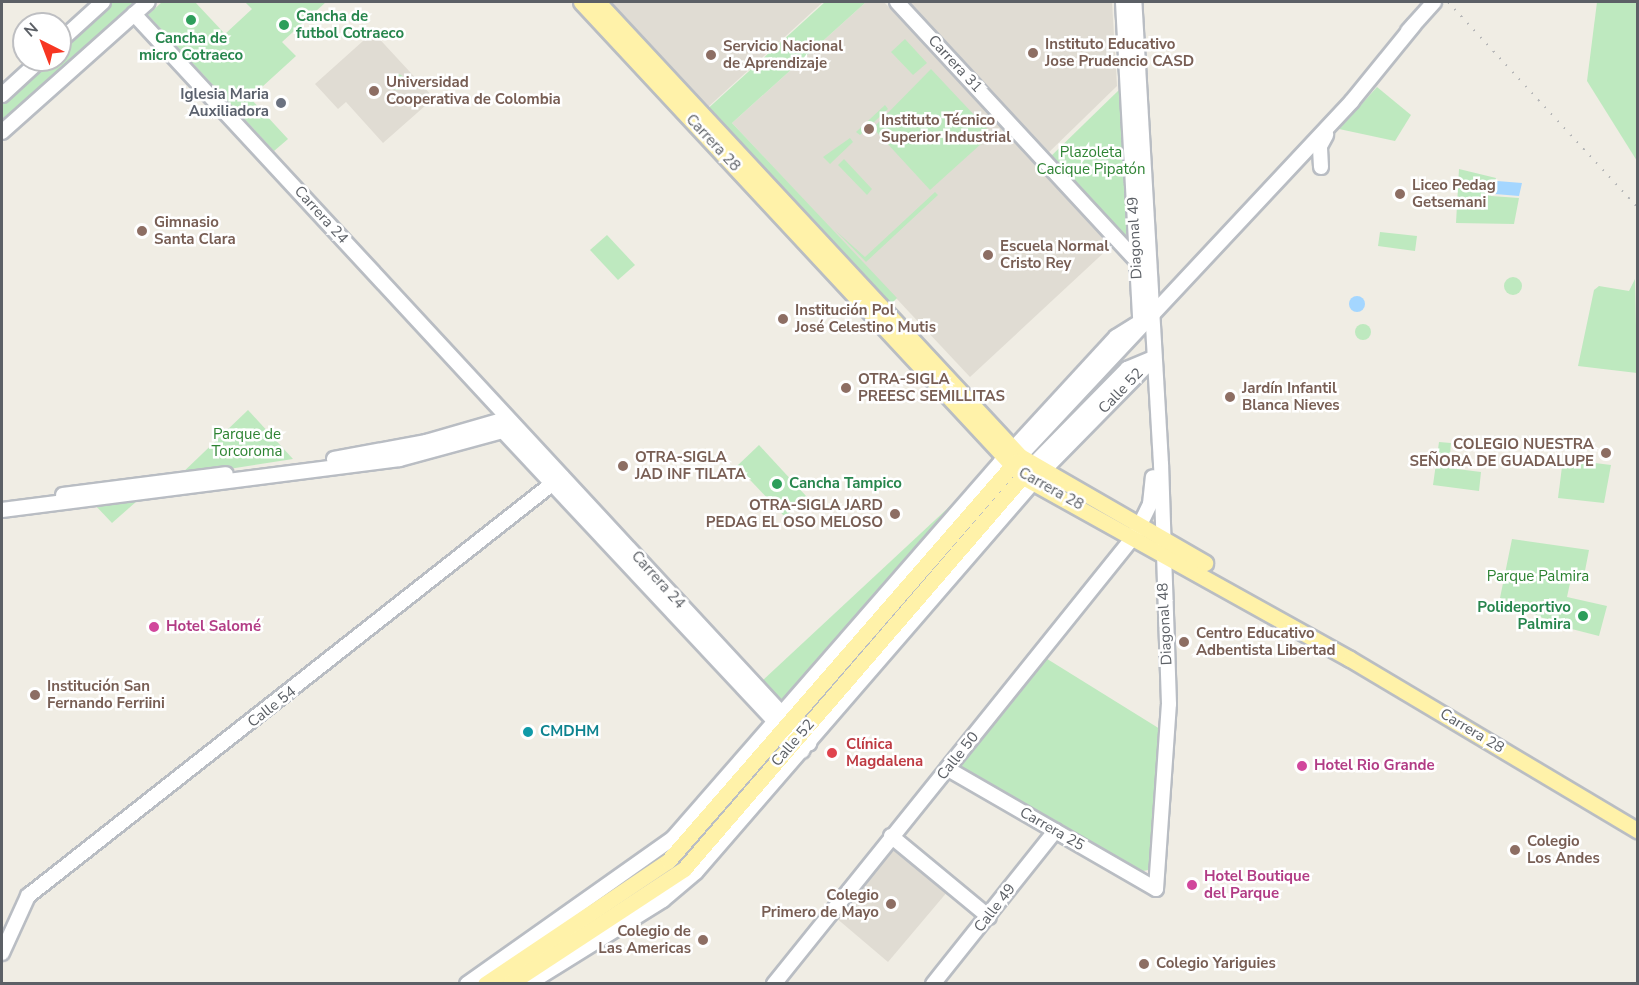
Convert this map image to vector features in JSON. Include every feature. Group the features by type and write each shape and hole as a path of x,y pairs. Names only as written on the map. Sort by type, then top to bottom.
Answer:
{"main road":[{"name":"Carrera 28","path":"581,2 1012,458 1032,474 1161,544 1638,822"},
{"name":"Carrera 28","path":"598,2 1012,458"},
{"name":"Calle 52","path":"485,984 668,861 781,721 1012,458"},
{"name":"Calle 52","path":"509,984 669,883 802,743 1032,474"},
{"name":"Carrera 28","path":"1161,544 1638,831"}],"street":[{"path":"72,30 103,2"},
{"path":"2,132 148,2"},
{"name":"Carrera 31","path":"897,2 1135,259"},
{"name":"Diagonal 49","path":"1122,2 1135,259 1147,361"},
{"name":"Diagonal 49","path":"1134,2 1143,321"},
{"name":"Calle 52","path":"1236,222 1260,189 1374,72 1434,2"},
{"name":"Carrera 24","path":"134,14 504,425 558,479 802,743"},
{"path":"2,95 27,72"},
{"name":"Calle 52","path":"1012,458 1080,392 1143,321 1353,101 1374,72"},
{"path":"1321,167 1321,142 1353,101"},
{"name":"Calle 52","path":"1012,458 1062,396 1143,321"},
{"path":"1138,531 1154,480 1147,361"},
{"name":"Calle 52","path":"1032,474 1147,361"},
{"name":"Diagonal 48","path":"1147,361 1161,544 1169,704 1156,889"},
{"path":"1062,396 1080,392"},
{"path":"2,503 296,466 504,425"},
{"path":"2,510 400,459 504,425"},
{"name":"Calle 54","path":"2,953 28,896 558,479"},
{"name":"Calle 50","path":"774,984 1138,531"},
{"name":"Calle 52","path":"466,984 660,851 781,721"},
{"name":"Calle 52","path":"528,984 676,890 802,743"},
{"name":"Carrera 25","path":"948,769 1156,889"},
{"name":"Calle 49","path":"933,984 989,917 1055,831"},
{"path":"891,836 989,917"}],"shaded area":[{"name":"Servicio Nacional de Aprendizaje","path":"608,2 823,2 707,108"},
{"path":"866,2 884,2 1111,246 970,377 732,123"},
{"name":"Instituto Educativo Jose Prudencio CASD","path":"903,2 1112,2 1117,86 1044,157"},
{"name":"Universidad Cooperativa de Colombia","path":"373,32 434,98 383,143 346,102 338,109 315,84"},
{"name":"Colegio Primero de Mayo","path":"894,847 948,891 888,962 835,917"}],"green space":[{"path":"107,2 139,2 72,64 72,34"},
{"path":"162,2 195,2 225,34 252,9 245,2 326,2 282,42 296,56 250,98 288,139 274,151 148,15"},
{"path":"825,2 866,2 732,123 897,298 886,309 703,113"},
{"path":"1597,2 1637,2 1637,161 1587,81"},
{"path":"905,39 927,63 913,75 891,52"},
{"path":"931,69 992,134 930,190 873,128"},
{"path":"31,72 63,72 2,128 2,100"},
{"path":"397,74 403,76 405,82 403,88 397,90 391,88 389,82 391,76"},
{"path":"1377,87 1411,115 1395,141 1339,129"},
{"name":"Plazoleta Cacique Pipatón","path":"1120,89 1127,249 1047,160"},
{"path":"885,105 888,109 860,135 856,132"},
{"path":"850,138 853,142 830,164 823,157"},
{"path":"844,159 872,189 867,195 838,165"},
{"path":"1459,169 1496,178 1491,196 1519,198 1514,224 1456,223"},
{"path":"935,192 938,195 866,262 835,230 865,257"},
{"path":"1380,232 1417,236 1415,251 1378,246"},
{"path":"607,235 635,265 618,280 590,250"},
{"path":"1509,277 1517,277 1522,282 1520,293 1509,295 1504,290 1504,282"},
{"path":"1635,279 1637,373 1578,366 1594,290 1599,286 1629,291"},
{"path":"1360,324 1366,324 1371,332 1369,338 1360,340 1355,335 1355,329"},
{"name":"Parque de Torcoroma","path":"248,410 293,459 178,477"},
{"path":"1439,442 1451,443 1449,468 1481,472 1479,491 1433,485"},
{"name":"Cancha Tampico","path":"759,445 807,497 785,517 737,466"},
{"path":"1563,459 1611,465 1604,503 1558,498"},
{"path":"963,494 782,704 761,682"},
{"path":"137,501 112,523 94,504"},
{"name":"Parque Palmira","path":"1512,539 1589,550 1584,576 1572,574 1567,597 1607,606 1599,636 1560,626 1500,598"},
{"path":"1044,657 1160,729 1154,859 1148,870 1138,872 954,769"}],"water":[{"path":"1497,181 1522,183 1519,196 1495,194"},
{"path":"1357,296 1365,304 1357,312 1349,304"}],"railway":[{"path":"1448,2 1638,208"}],"place":[{"name":"Cancha de micro Cotraeco","path":"191,20"},
{"name":"Cancha de futbol Cotraeco","path":"284,25"},
{"name":"Instituto Educativo Jose Prudencio CASD","path":"1033,53"},
{"name":"Servicio Nacional de Aprendizaje","path":"711,55"},
{"name":"Universidad Cooperativa de Colombia","path":"374,91"},
{"name":"Iglesia Maria Auxiliadora","path":"281,103"},
{"name":"Instituto Técnico Superior Industrial","path":"869,129"},
{"name":"Liceo Pedag Getsemani","path":"1400,194"},
{"name":"Gimnasio Santa Clara","path":"142,231"},
{"name":"Escuela Normal Cristo Rey","path":"988,255"},
{"name":"Institución Pol José Celestino Mutis","path":"783,319"},
{"name":"OTRA-SIGLA PREESC SEMILLITAS","path":"846,388"},
{"name":"Jardín Infantil Blanca Nieves","path":"1230,397"},
{"name":"COLEGIO NUESTRA SEÑORA DE GUADALUPE","path":"1606,453"},
{"name":"OTRA-SIGLA JAD INF TILATA","path":"623,466"},
{"name":"Cancha Tampico","path":"777,484"},
{"name":"OTRA-SIGLA JARD PEDAG EL OSO MELOSO","path":"895,514"},
{"name":"Polideportivo Palmira","path":"1583,616"},
{"name":"Hotel Salomé","path":"154,627"},
{"name":"Centro Educativo Adbentista Libertad","path":"1184,642"},
{"name":"Institución San Fernando Ferriini","path":"35,695"},
{"name":"CMDHM","path":"528,732"},
{"name":"Clínica Magdalena","path":"832,753"},
{"name":"Hotel Rio Grande","path":"1302,766"},
{"name":"Colegio Los Andes","path":"1515,850"},
{"name":"Hotel Boutique del Parque","path":"1192,885"},
{"name":"Colegio Primero de Mayo","path":"891,904"},
{"name":"Colegio de Las Americas","path":"703,940"},
{"name":"Colegio Yariguies","path":"1144,964"}]}
